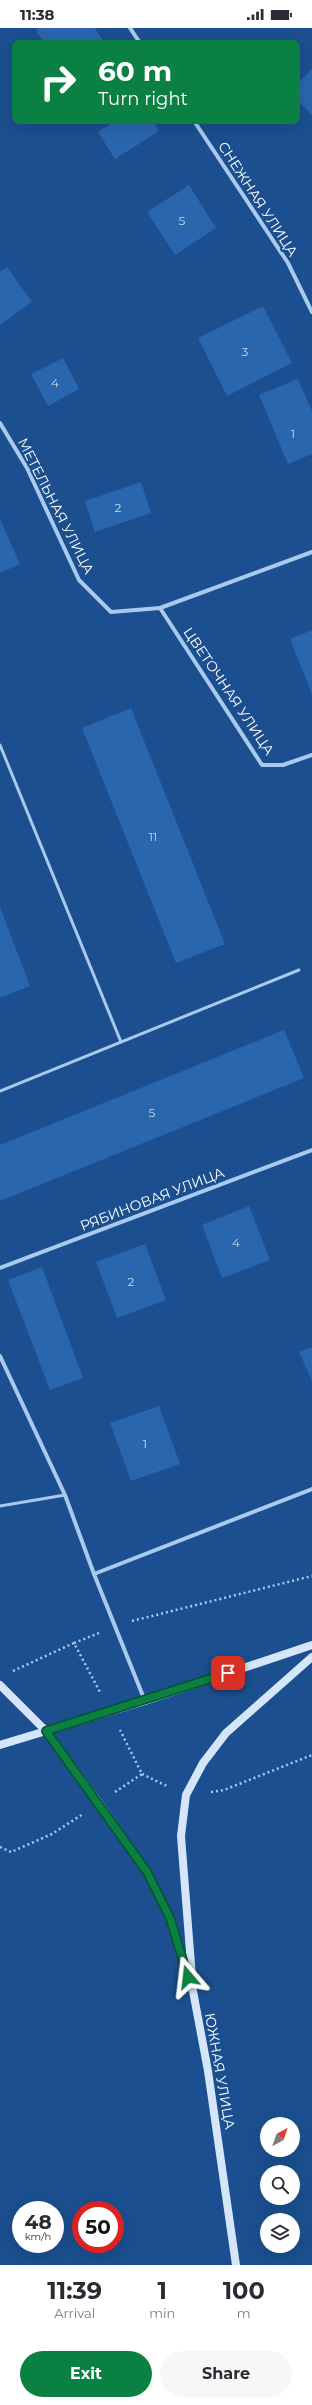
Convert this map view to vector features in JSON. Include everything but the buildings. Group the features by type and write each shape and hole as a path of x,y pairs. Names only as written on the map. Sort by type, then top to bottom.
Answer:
{"main road":[{"path":"0,1745 145,1701 312,1645"},
{"path":"193,1991 181,1836 186,1795 203,1763 226,1733 312,1657"},
{"name":"ЮЖНАЯ УЛИЦА","path":"0,1685 46,1731 147,1872 170,1918 193,1991 208,2071 236,2265"}],"street":[{"path":"130,28 138,40"},
{"name":"СНЕЖНАЯ УЛИЦА","path":"196,124 288,262 312,312"},
{"name":"МЕТЕЛЬНАЯ УЛИЦА","path":"0,423 27,468 79,580 111,612 160,608 312,552"},
{"name":"ЦВЕТОЧНАЯ УЛИЦА","path":"160,608 262,765 283,765 312,755"},
{"name":"РЯБИНОВАЯ УЛИЦА","path":"0,1268 312,1150"},
{"path":"0,1356 65,1495 94,1574 145,1701"},
{"path":"94,1574 312,1490"}],"lane":[{"path":"0,745 121,1042"},
{"path":"0,1091 299,970"},
{"path":"0,1506 65,1495"}],"path":[{"path":"74,1643 115,1627 160,1613 312,1576"},
{"path":"142,1774 186,1795 224,1790 312,1755"}],"route":[{"path":"188,1977 170,1918 147,1872 46,1731 110,1710 145,1701 228,1673"}]}
